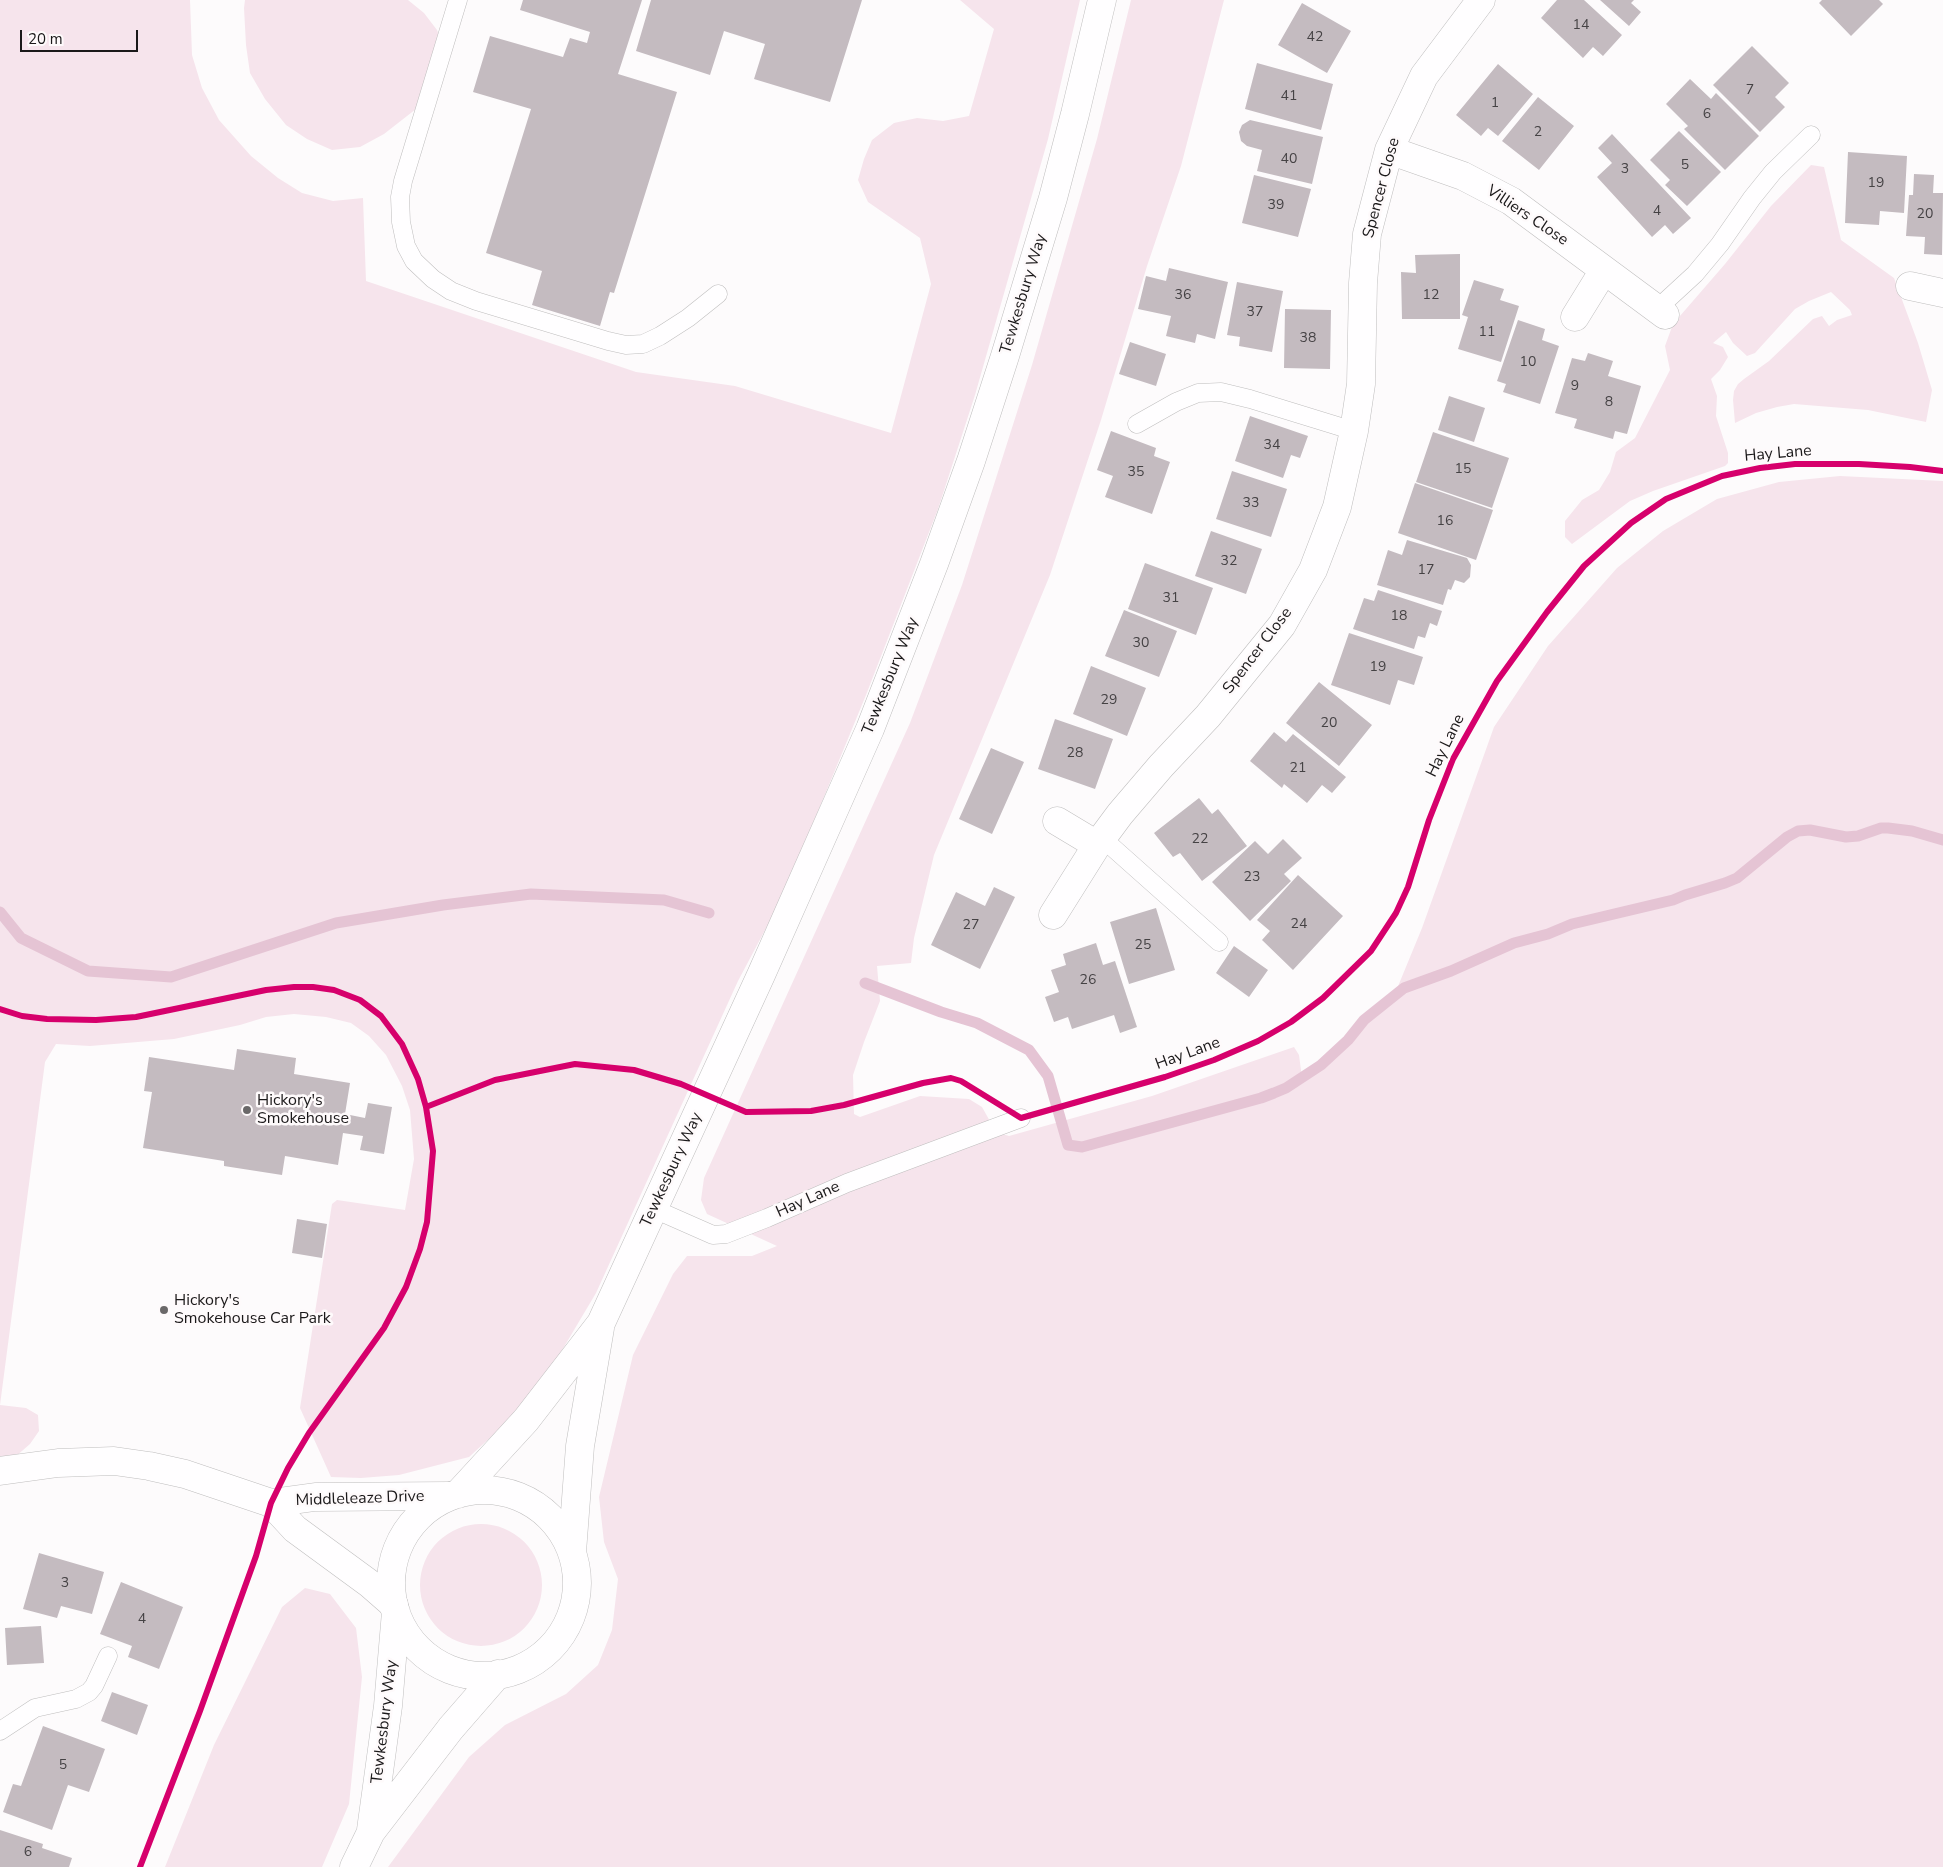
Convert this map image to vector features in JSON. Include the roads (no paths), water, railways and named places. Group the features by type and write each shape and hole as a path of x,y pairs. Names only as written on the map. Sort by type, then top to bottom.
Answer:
{"street":[{"name":"Tewkesbury Way","path":"454,1495 520,1427 601,1323 784,925 870,729 928,581 971,461 1031,275 1075,114 1102,0"},
{"name":"Spencer Close","path":"1053,914 1099,842 1161,766 1208,716 1249,668 1282,625 1313,570 1337,507 1354,431 1361,384 1363,283 1367,234 1389,150 1424,76 1481,0"},
{"name":"Villiers Close","path":"1389,150 1463,176 1511,201 1661,312"},
{"path":"1575,318 1604,270"},
{"path":"1910,286 1943,293"},
{"path":"1057,821 1099,842"},
{"name":"Tewkesbury Way","path":"572,1552 580,1446 601,1323"},
{"name":"Middleleaze Drive","path":"0,1471 58,1463 114,1461 185,1474 271,1503 315,1497 454,1495"},
{"name":"Tewkesbury Way","path":"371,1832 389,1697 395,1609 392,1590 393,1567 399,1545 416,1520 435,1504 454,1495 475,1490 509,1493 540,1508 562,1533 572,1552 577,1574 574,1608 563,1631 553,1645 533,1661 520,1668 483,1676 453,1670 439,1664 416,1645 402,1626 395,1609"},
{"name":"Middleleaze Drive","path":"271,1503 295,1529 370,1584 395,1609"},
{"name":"Tewkesbury Way","path":"354,1867 371,1832 450,1728 498,1674"}],"lane":[{"path":"458,0 403,181 400,198 401,222 406,246 414,261 433,279 451,291 476,301 608,342 626,345 643,344 660,336 688,318 718,294"},
{"name":"Villiers Close","path":"1661,312 1720,244 1773,172 1811,135"},
{"path":"1137,424 1176,402 1198,393 1221,392 1354,431"},
{"path":"1099,842 1219,942"},
{"name":"Hay Lane","path":"654,1209 713,1235 726,1234 847,1183 1021,1118"},
{"path":"0,1731 35,1708 76,1700 89,1692 94,1686 108,1656"}],"waterway":[{"path":"865,983 941,1012 977,1023 1029,1050 1048,1076 1068,1145 1082,1147 1261,1098 1286,1088 1321,1065 1348,1040 1364,1020 1404,988 1451,971 1514,943 1548,934 1572,924 1673,900 1725,883 1737,878 1787,837 1798,831 1810,830 1846,837 1858,836 1881,828 1888,828 1912,831 1943,840"},
{"path":"0,912 21,938 88,971 171,977 336,923 443,905 531,894 664,900 709,913"}],"place":[{"name":"Hickory's Smokehouse","path":"247,1110"},
{"name":"Hickory's Smokehouse Car Park","path":"164,1310"}]}
